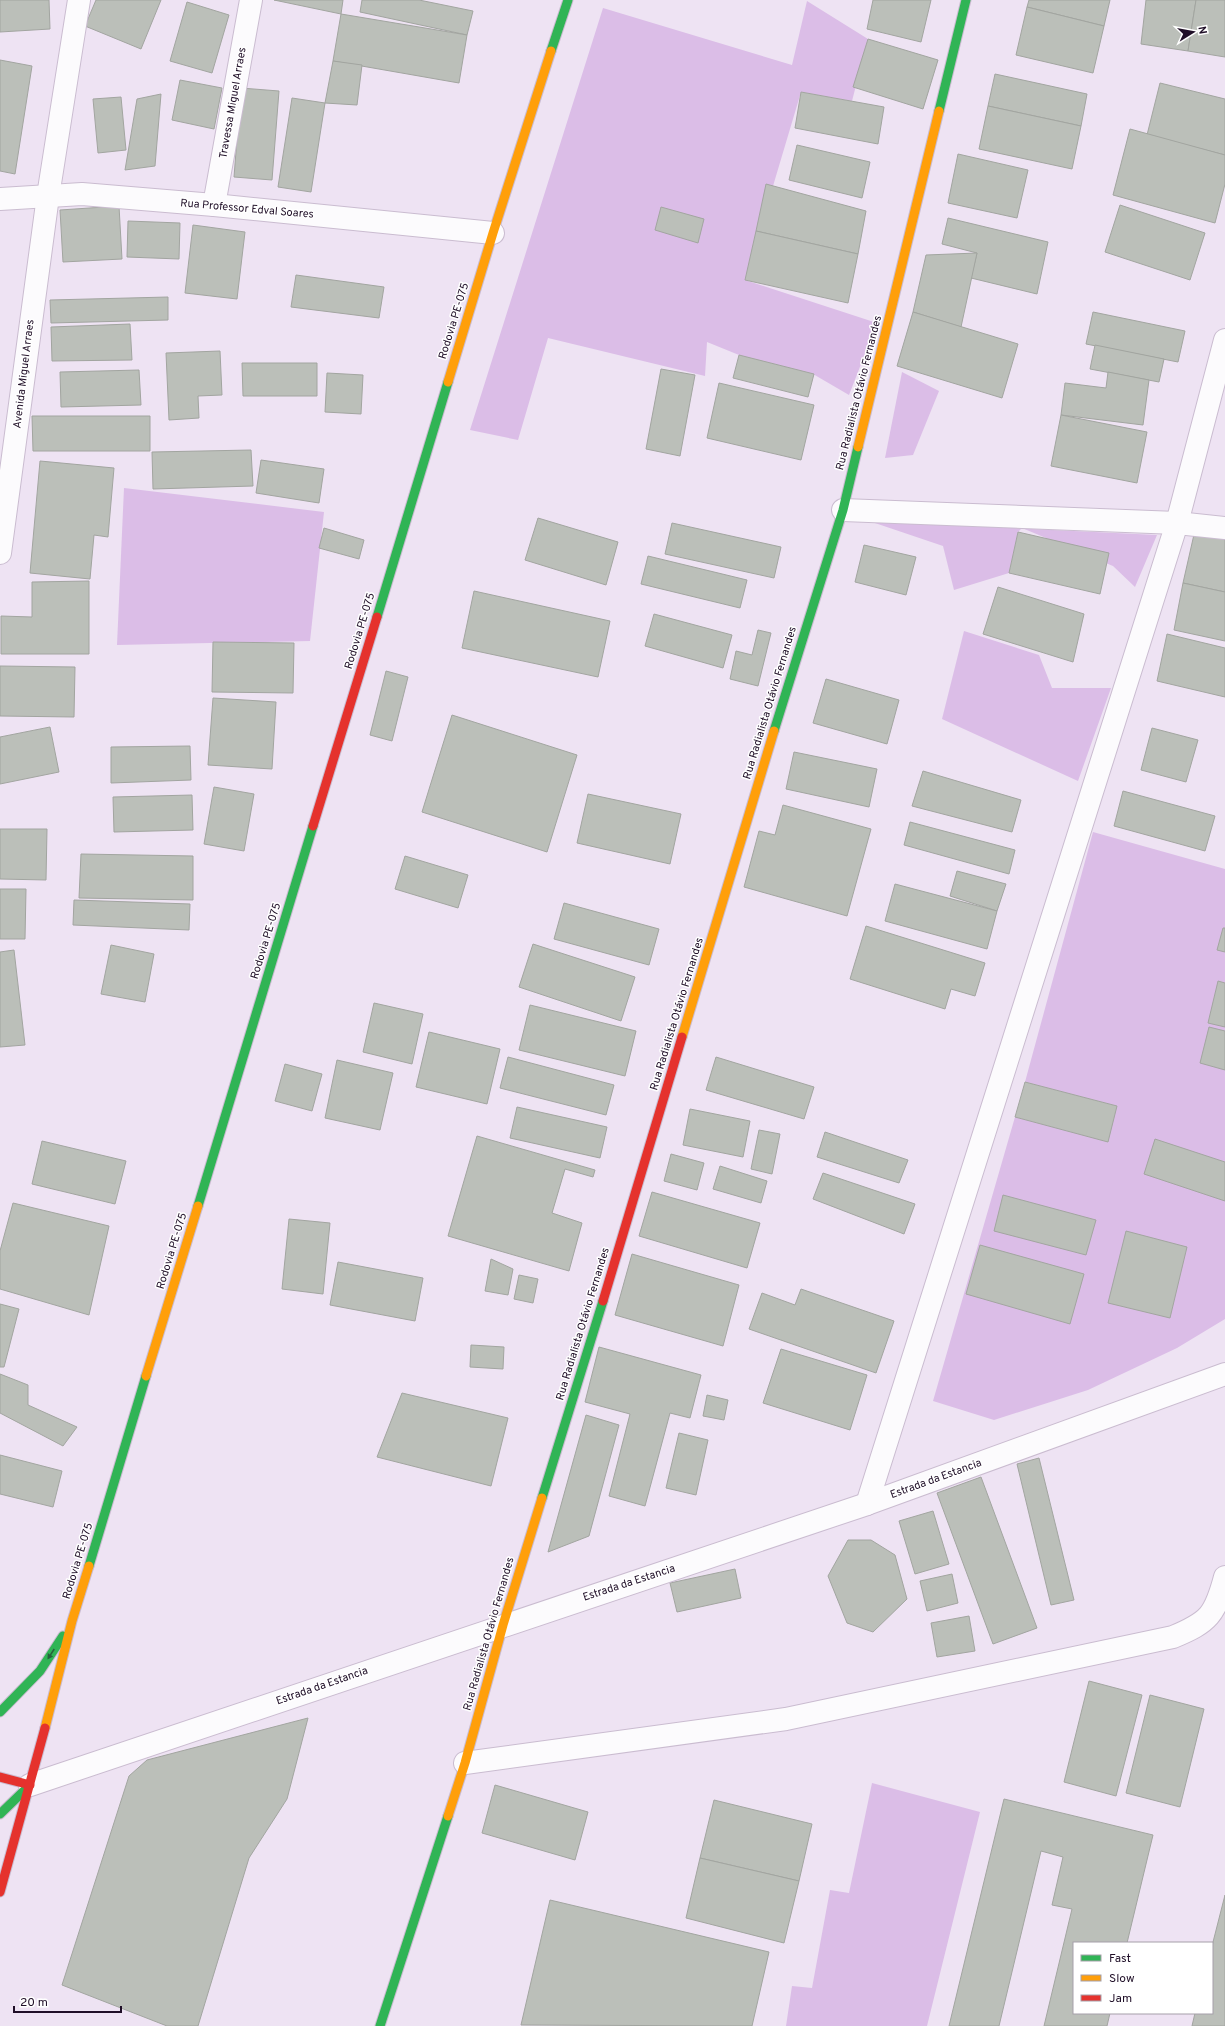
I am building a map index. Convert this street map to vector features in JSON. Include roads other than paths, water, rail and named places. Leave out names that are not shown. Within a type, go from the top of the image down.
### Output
[{"type":"main road","name":"Rodovia PE-075","points":[[0,1892],[30,1785],[72,1621],[493,233],[568,0]]},
{"type":"main road","name":"Rua Radialista Otávio Fernandes","points":[[380,2026],[464,1763],[504,1625],[627,1224],[736,857],[843,510],[966,0]]},
{"type":"main road","points":[[0,1712],[40,1671],[72,1621]]},
{"type":"main road","points":[[0,1777],[30,1785]]},
{"type":"main road","points":[[0,1814],[30,1785]]},
{"type":"street","name":"Avenida Miguel Arraes","points":[[0,553],[48,196],[79,0]]},
{"type":"street","name":"Travessa Miguel Arraes","points":[[214,205],[251,0]]},
{"type":"street","name":"Rua Professor Edval Soares","points":[[0,199],[82,194],[214,205],[493,233]]},
{"type":"street","points":[[867,1504],[1177,523],[1225,340]]},
{"type":"street","points":[[843,510],[1177,523],[1225,528]]},
{"type":"street","name":"Estrada da Estancia","points":[[30,1785],[867,1504],[1225,1374]]},
{"type":"street","points":[[464,1763],[786,1719],[1173,1637],[1198,1626],[1211,1615],[1225,1577]]}]
